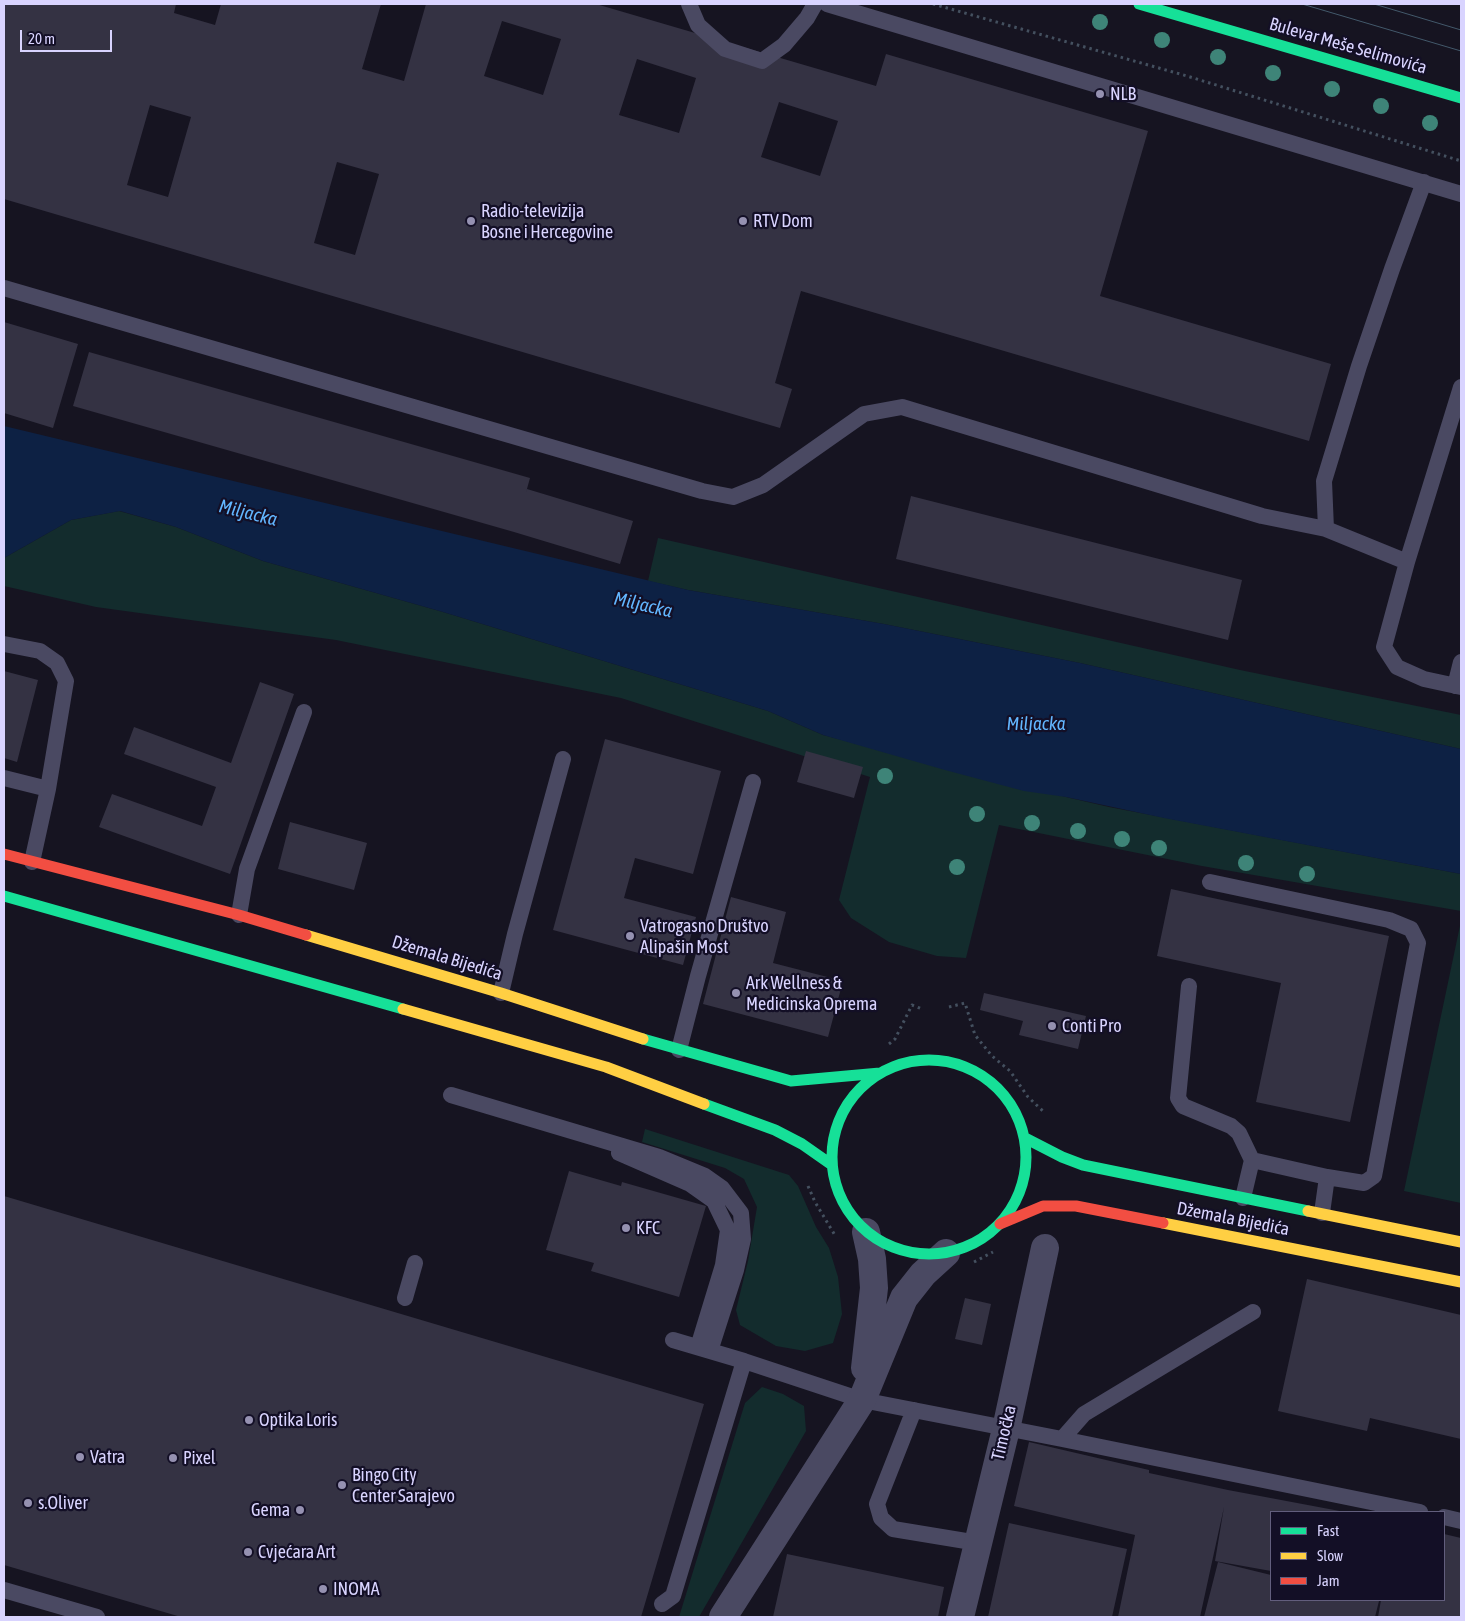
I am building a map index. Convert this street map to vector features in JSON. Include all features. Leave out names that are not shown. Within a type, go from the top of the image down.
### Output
[{"type":"street","name":"Bulevar Meše Selimovića","points":[[1139,4],[1461,98]]},
{"type":"street","name":"Džemala Bijedića","points":[[4,854],[239,915],[501,993],[679,1050],[791,1081],[880,1073]]},
{"type":"street","points":[[4,896],[606,1068],[775,1130],[802,1144],[832,1165]]},
{"type":"street","name":"Džemala Bijedića","points":[[1000,1224],[1018,1198],[1026,1169],[1025,1138],[1014,1109],[995,1085],[968,1068],[939,1060],[917,1061],[894,1067],[880,1073],[865,1083],[842,1112],[832,1147],[832,1165],[837,1190],[849,1213],[866,1232],[891,1247],[918,1254],[946,1253],[976,1243],[1000,1224],[1043,1206],[1076,1206],[1461,1282]]},
{"type":"street","name":"Džemala Bijedića","points":[[1025,1138],[1062,1157],[1083,1165],[1461,1242]]},
{"type":"street","points":[[862,1400],[874,1288],[872,1260],[866,1232]]},
{"type":"street","name":"Timočka","points":[[960,1617],[1006,1429],[1045,1248]]},
{"type":"street","points":[[723,1617],[862,1400],[904,1298],[922,1274],[946,1253]]},
{"type":"lane","points":[[689,4],[698,25],[725,50],[762,61],[784,45],[807,18],[815,4]]},
{"type":"lane","points":[[827,4],[1461,194]]},
{"type":"lane","points":[[1326,529],[1324,482],[1359,366],[1424,182]]},
{"type":"lane","points":[[4,288],[693,489],[733,497],[763,485],[864,414],[902,407],[1262,516],[1326,529],[1406,562]]},
{"type":"lane","points":[[1461,387],[1406,562],[1384,646],[1397,667],[1424,679],[1458,686],[1461,662]]},
{"type":"lane","points":[[4,644],[40,651],[57,663],[66,681],[48,789],[32,862]]},
{"type":"lane","points":[[239,915],[247,869],[304,712]]},
{"type":"lane","points":[[501,993],[515,934],[563,759]]},
{"type":"lane","points":[[4,778],[48,789]]},
{"type":"lane","points":[[679,1050],[753,782]]},
{"type":"lane","points":[[1210,882],[1389,920],[1411,929],[1418,943],[1374,1176],[1364,1183],[1327,1178],[1252,1160]]},
{"type":"lane","points":[[1189,986],[1178,1098],[1183,1106],[1231,1126],[1239,1133],[1252,1160],[1243,1198]]},
{"type":"lane","points":[[452,1095],[659,1157],[705,1176],[722,1188],[741,1213],[743,1239],[736,1270],[704,1349]]},
{"type":"lane","points":[[1322,1213],[1327,1178]]},
{"type":"lane","points":[[405,1298],[416,1263]]},
{"type":"lane","points":[[1062,1439],[1084,1414],[1253,1312]]},
{"type":"lane","points":[[673,1340],[862,1400],[1415,1511]]},
{"type":"lane","points":[[662,1604],[673,1596],[744,1361]]},
{"type":"lane","points":[[914,1410],[877,1504],[882,1518],[893,1529],[978,1543]]},
{"type":"lane","points":[[1445,1517],[1461,1521]]},
{"type":"lane","points":[[4,1590],[97,1617]]},
{"type":"path","points":[[933,4],[1187,76],[1461,160]]},
{"type":"path","points":[[949,1007],[965,1002],[975,1035],[992,1056],[1010,1071],[1028,1097],[1048,1116]]},
{"type":"path","points":[[805,1180],[815,1202],[840,1243]]},
{"type":"green space","points":[[119,511],[176,527],[263,561],[443,612],[768,711],[823,735],[1109,807],[1461,874],[1461,911],[1202,866],[999,825],[966,958],[937,956],[889,942],[851,918],[839,900],[870,777],[621,698],[336,640],[96,607],[4,586],[4,558],[71,520]]},
{"type":"green space","points":[[658,538],[1240,670],[1461,715],[1461,749],[1080,663],[884,624],[688,590],[648,581]]},
{"type":"green space","points":[[1461,921],[1461,1203],[1404,1191]]},
{"type":"green space","points":[[645,1129],[789,1175],[798,1186],[816,1227],[829,1248],[838,1277],[842,1314],[833,1343],[805,1351],[776,1346],[740,1325],[736,1310],[748,1261],[757,1207],[744,1179],[725,1168],[642,1142]]},
{"type":"green space","points":[[762,1387],[783,1394],[804,1406],[806,1431],[699,1617],[679,1617],[745,1403]]},
{"type":"water","name":"Miljacka","points":[[4,426],[688,590],[884,624],[1080,663],[1461,749],[1461,874],[1164,818],[1066,797],[1024,791],[945,770],[823,735],[768,711],[443,612],[263,561],[176,527],[120,511],[71,520],[4,558]]},
{"type":"building","name":"RTV Dom","points":[[4,4],[176,4],[174,13],[215,25],[221,4],[381,4],[362,69],[404,81],[426,4],[596,4],[876,86],[886,54],[1148,131],[1100,296],[1331,364],[1309,441],[801,291],[775,383],[792,389],[780,428],[4,199]],"holes":[[[502,21],[561,39],[543,95],[484,76]],[[637,59],[696,78],[679,133],[619,115]],[[779,102],[838,121],[820,176],[761,157]],[[150,105],[191,117],[168,197],[127,185]],[[337,162],[379,174],[355,255],[314,243]]]},
{"type":"building","points":[[4,322],[78,344],[53,428],[4,413]]},
{"type":"building","points":[[89,352],[530,478],[525,496],[527,489],[633,521],[620,564],[73,406]]},
{"type":"building","points":[[911,496],[1242,580],[1228,640],[896,559]]},
{"type":"building","points":[[4,671],[38,680],[17,762],[4,758]]},
{"type":"building","points":[[260,682],[294,694],[230,874],[99,827],[112,794],[202,826],[216,787],[124,754],[134,727],[231,763]]},
{"type":"building","points":[[605,739],[721,771],[693,874],[635,858],[624,898],[696,917],[683,965],[553,930]]},
{"type":"building","points":[[806,751],[863,767],[854,798],[797,782]]},
{"type":"building","points":[[290,822],[367,843],[354,890],[278,869]]},
{"type":"building","points":[[1171,889],[1389,936],[1350,1122],[1256,1102],[1281,983],[1157,956]]},
{"type":"building","points":[[731,897],[786,912],[773,963],[843,981],[828,1037],[703,1004]]},
{"type":"building","points":[[984,993],[1086,1016],[1078,1049],[1019,1035],[1023,1021],[980,1010]]},
{"type":"building","name":"KFC","points":[[569,1171],[621,1186],[622,1182],[706,1206],[679,1297],[591,1271],[594,1263],[546,1250]]},
{"type":"building","name":"Bingo City Center Sarajevo","points":[[4,1196],[704,1404],[641,1617],[181,1617],[4,1565]]},
{"type":"building","points":[[1307,1279],[1461,1315],[1461,1439],[1370,1418],[1367,1431],[1278,1411]]},
{"type":"building","points":[[965,1298],[991,1304],[982,1345],[955,1339]]},
{"type":"building","points":[[1029,1442],[1149,1470],[1149,1473],[1340,1511],[1270,1511],[1270,1571],[1215,1561],[1224,1507],[1200,1617],[1118,1617],[1135,1535],[1014,1506]]},
{"type":"building","points":[[1009,1523],[1127,1549],[1112,1617],[988,1617]]},
{"type":"building","points":[[1445,1534],[1461,1538],[1461,1617],[1378,1617],[1381,1601],[1445,1601]]},
{"type":"building","points":[[787,1554],[944,1587],[938,1617],[773,1617]]},
{"type":"building","points":[[1218,1562],[1270,1575],[1270,1601],[1379,1601],[1375,1617],[1204,1617]]},
{"type":"tram line","points":[[1302,4],[1461,51]]},
{"type":"tram line","points":[[1374,4],[1461,30]]},
{"type":"traffic: fast","points":[[1139,4],[1461,98]]},
{"type":"traffic: fast","points":[[4,896],[403,1009]]},
{"type":"traffic: fast","points":[[643,1039],[791,1081],[880,1073]]},
{"type":"traffic: fast","points":[[929,1060],[957,1064],[975,1072],[983,1076],[1004,1096],[1010,1103],[1022,1129],[1026,1157],[1022,1185],[1014,1203],[1010,1211],[990,1232],[983,1238],[957,1250],[929,1254],[901,1250],[883,1242],[875,1238],[854,1218],[848,1211],[836,1185],[832,1157],[836,1129],[844,1111],[848,1103],[868,1082],[875,1076],[901,1064],[929,1060]]},
{"type":"traffic: fast","points":[[704,1104],[775,1130],[802,1144],[832,1165]]},
{"type":"traffic: fast","points":[[1025,1138],[1062,1157],[1083,1165],[1308,1211]]},
{"type":"traffic: slow","points":[[306,935],[501,993],[643,1039]]},
{"type":"traffic: slow","points":[[403,1009],[606,1067],[704,1104]]},
{"type":"traffic: slow","points":[[1308,1211],[1461,1242]]},
{"type":"traffic: slow","points":[[1163,1223],[1461,1282]]},
{"type":"traffic: jam","points":[[4,854],[239,915],[306,935]]},
{"type":"traffic: jam","points":[[1000,1224],[1043,1206],[1076,1206],[1163,1223]]},
{"type":"place","name":"NLB","points":[[1100,94]]},
{"type":"place","name":"Radio-televizija Bosne i Hercegovine","points":[[471,221]]},
{"type":"place","name":"RTV Dom","points":[[743,221]]},
{"type":"place","name":"Vatrogasno Društvo Alipašin Most","points":[[630,936]]},
{"type":"place","name":"Ark Wellness & Medicinska Oprema","points":[[736,993]]},
{"type":"place","name":"Conti Pro","points":[[1052,1026]]},
{"type":"place","name":"KFC","points":[[626,1228]]},
{"type":"place","name":"Optika Loris","points":[[249,1420]]},
{"type":"place","name":"Vatra","points":[[80,1457]]},
{"type":"place","name":"Pixel","points":[[173,1458]]},
{"type":"place","name":"Bingo City Center Sarajevo","points":[[342,1485]]},
{"type":"place","name":"s.Oliver","points":[[28,1503]]},
{"type":"place","name":"Gema","points":[[300,1510]]},
{"type":"place","name":"Cvjećara Art","points":[[248,1552]]},
{"type":"place","name":"INOMA","points":[[323,1589]]}]
